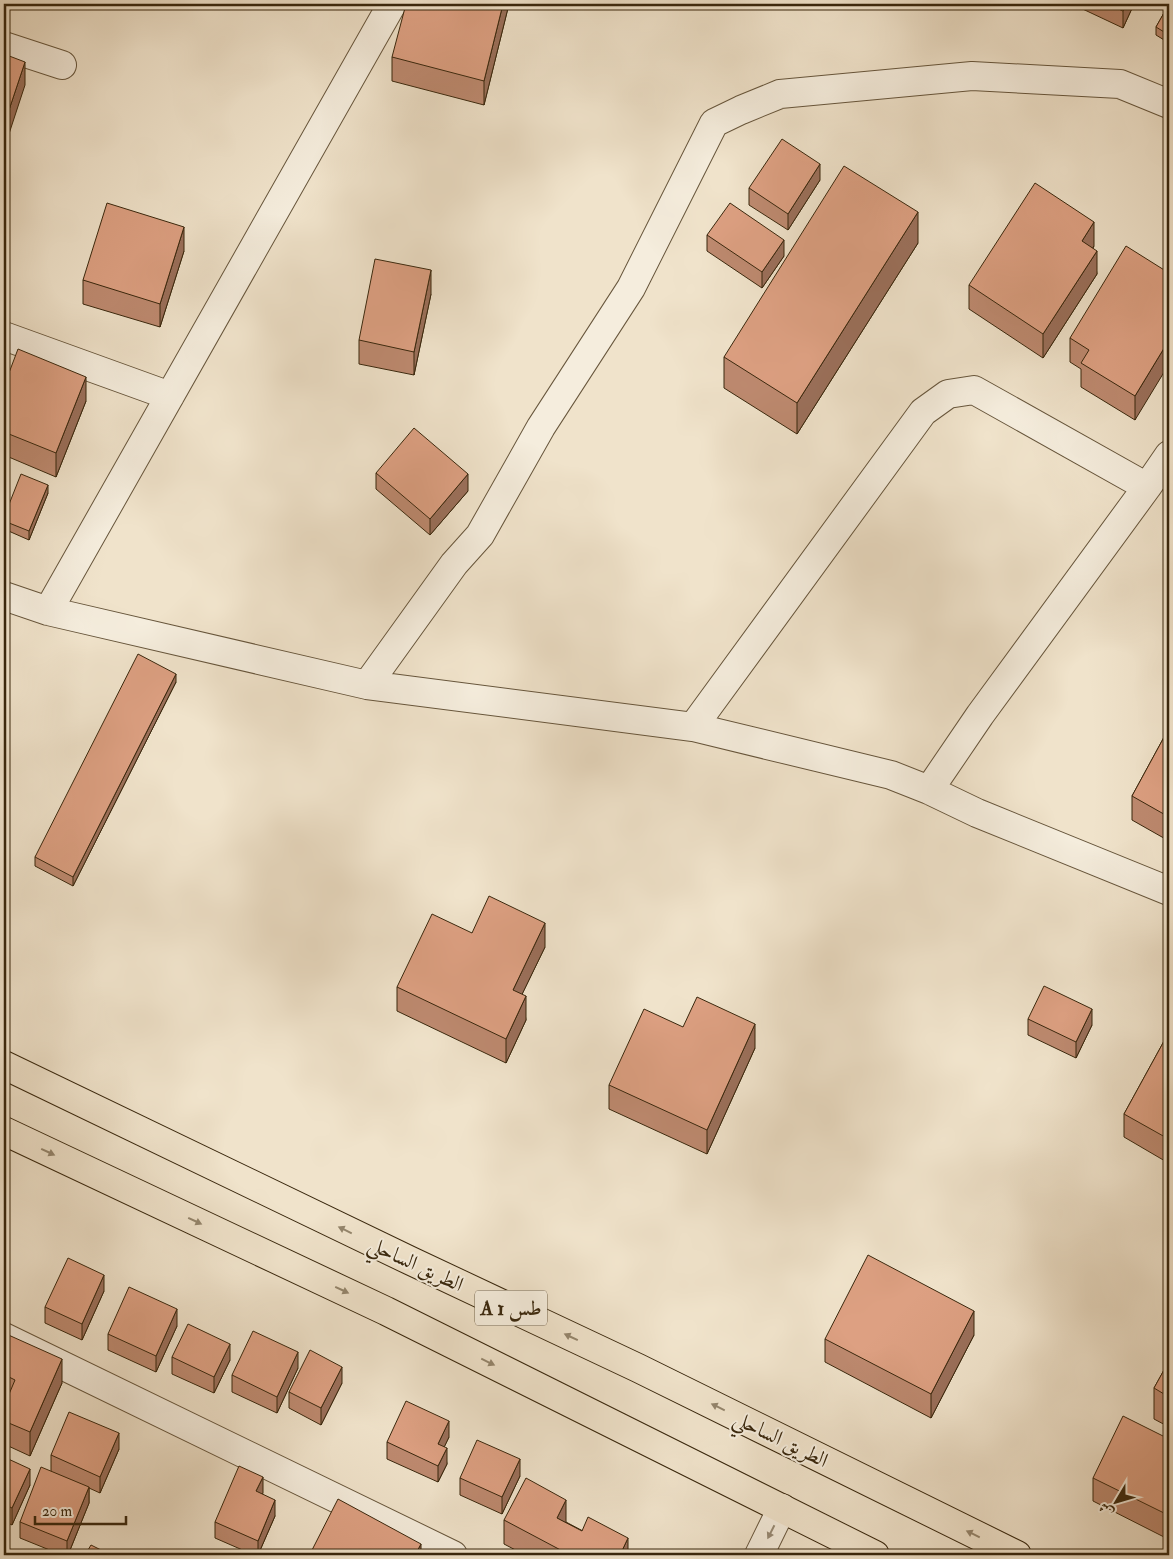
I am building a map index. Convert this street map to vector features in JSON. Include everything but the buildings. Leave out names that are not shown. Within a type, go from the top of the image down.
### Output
[{"type":"highway","name":"الطريق الساحلي","points":[[4,1065],[411,1262],[638,1368],[1017,1555]]},
{"type":"highway","name":"A 1 طس","points":[[4,1131],[386,1311],[782,1508],[862,1552]]},
{"type":"street","points":[[48,611],[392,4]]},
{"type":"street","points":[[4,46],[62,65]]},
{"type":"street","points":[[367,685],[454,564],[480,535],[541,427],[631,288],[714,123],[780,94],[972,76],[1120,84],[1169,104]]},
{"type":"street","points":[[4,336],[170,396]]},
{"type":"street","points":[[693,726],[923,412],[948,394],[974,390],[1147,488]]},
{"type":"street","points":[[930,790],[980,715],[1147,488],[1169,455]]},
{"type":"street","points":[[4,596],[48,611],[367,685],[693,726],[892,775],[930,790],[977,813],[1169,891]]},
{"type":"street","points":[[4,1337],[453,1555]]},
{"type":"street","points":[[759,1555],[782,1508]]}]
